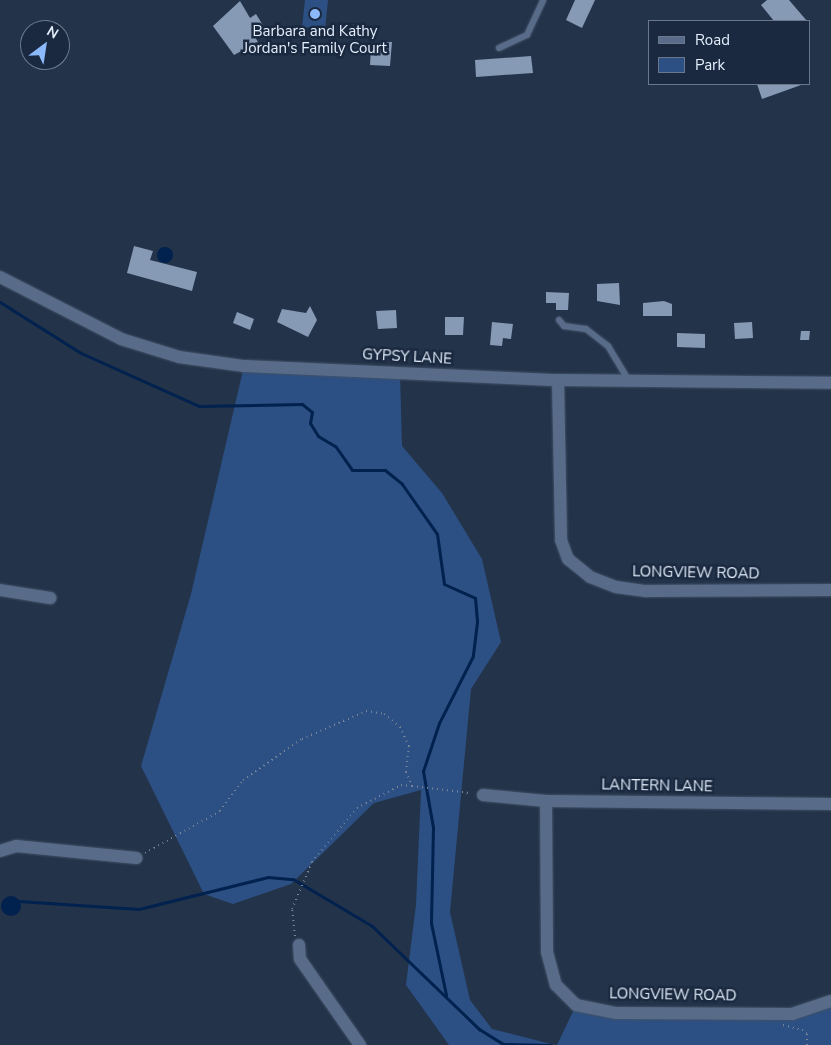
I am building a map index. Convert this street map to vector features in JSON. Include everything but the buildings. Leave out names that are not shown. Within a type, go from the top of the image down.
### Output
[{"type":"street","name":"GYPSY LANE","points":[[0,277],[121,339],[179,357],[244,366],[558,380],[831,383]]},
{"type":"street","name":"LONGVIEW ROAD","points":[[558,380],[561,540],[568,559],[583,571],[616,587],[646,591],[831,590]]},
{"type":"street","points":[[0,590],[50,598]]},
{"type":"street","name":"LANTERN LANE","points":[[483,795],[546,801],[831,804]]},
{"type":"street","name":"LONGVIEW ROAD","points":[[546,801],[547,952],[556,985],[576,1005],[616,1013],[792,1014],[831,1001]]},
{"type":"street","points":[[0,851],[16,846],[136,858]]},
{"type":"street","points":[[299,945],[300,959],[360,1045]]},
{"type":"lane","points":[[499,48],[527,35],[543,0]]},
{"type":"lane","points":[[559,320],[564,326],[586,329],[608,346],[630,381]]},
{"type":"path","points":[[136,858],[220,811],[243,780],[302,739],[366,711],[384,714],[400,727],[409,746],[406,772],[412,786]]},
{"type":"path","points":[[299,945],[291,918],[304,879],[312,862],[358,808],[401,786],[431,786],[483,795]]},
{"type":"path","points":[[767,1013],[789,1029],[802,1030],[807,1034],[807,1045]]},
{"type":"green space","name":"Barbara and Kathy Jordan's Family Court","points":[[305,0],[328,0],[325,30],[302,27]]},
{"type":"green space","points":[[244,366],[400,373],[402,446],[442,493],[482,559],[501,642],[471,689],[450,912],[470,1000],[492,1029],[555,1045],[449,1045],[406,985],[416,905],[421,790],[374,803],[291,884],[233,904],[204,894],[141,766],[191,594]]},
{"type":"green space","points":[[831,1001],[831,1045],[557,1045],[576,1005],[616,1013],[792,1014]]},
{"type":"shaded area","points":[[165,247],[171,249],[173,255],[171,261],[165,263],[159,261],[157,255],[159,249]]},
{"type":"shaded area","points":[[11,896],[18,899],[21,906],[18,913],[11,916],[4,913],[1,906],[4,899]]},
{"type":"waterway","points":[[0,302],[81,353],[199,406],[302,404],[312,412],[310,423],[318,436],[336,447],[352,470],[385,470],[402,484],[437,534],[444,584],[475,598],[477,622],[473,656],[439,723],[423,771],[433,827],[431,923],[446,995]]},
{"type":"waterway","points":[[18,901],[139,909],[268,877],[293,879],[372,926],[479,1029],[503,1044],[551,1045]]},
{"type":"place","name":"Barbara and Kathy Jordan's Family Court","points":[[315,14]]}]
